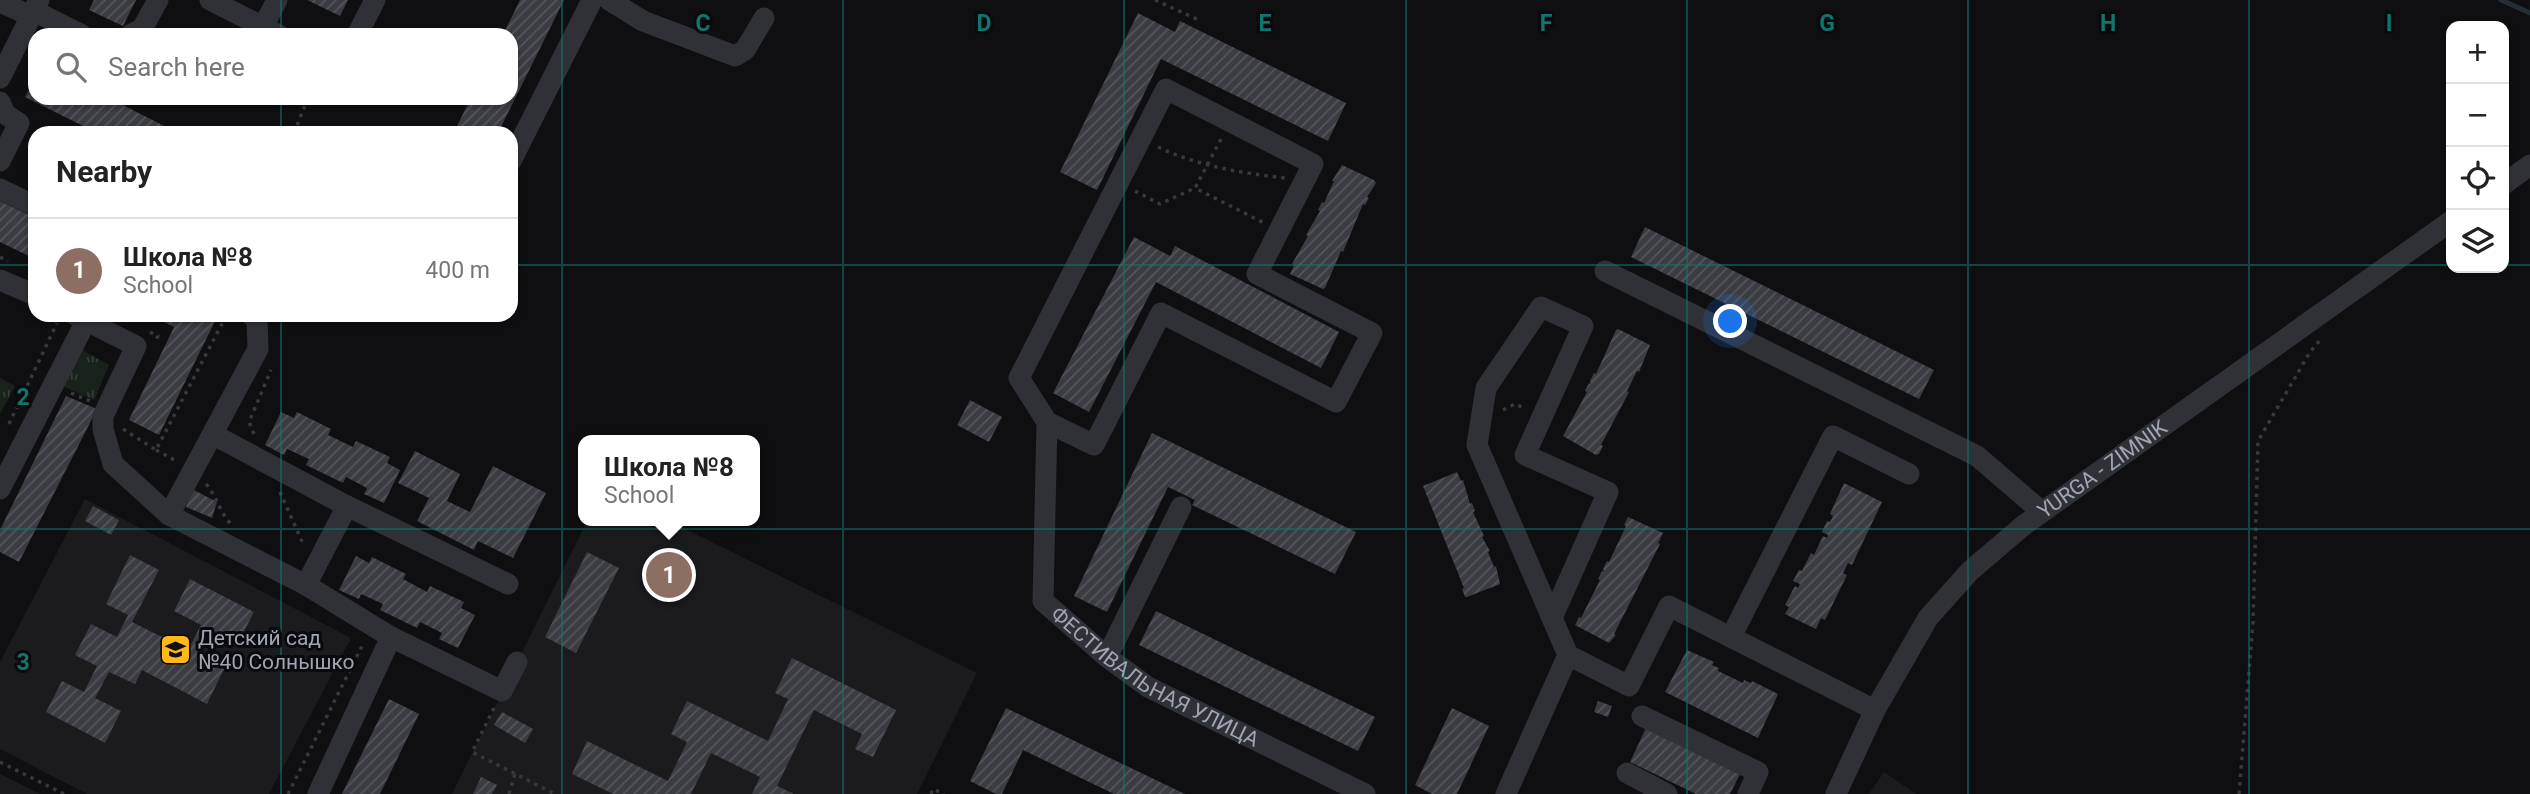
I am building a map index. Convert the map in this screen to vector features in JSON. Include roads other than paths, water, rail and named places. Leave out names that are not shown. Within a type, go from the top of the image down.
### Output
[{"type":"street","points":[[143,28],[158,0]]},
{"type":"street","points":[[210,0],[265,28]]},
{"type":"street","points":[[272,28],[277,0]]},
{"type":"street","points":[[361,28],[375,0]]},
{"type":"street","points":[[518,147],[592,0]]},
{"type":"street","points":[[609,0],[643,21],[735,56],[745,50],[764,18]]},
{"type":"street","points":[[0,2],[35,9],[69,28]]},
{"type":"street","points":[[0,78],[35,9]]},
{"type":"street","points":[[1166,89],[1313,164],[1257,274],[1372,333],[1336,402],[1161,313],[1094,445],[1047,422],[1018,378],[1166,89]]},
{"type":"street","points":[[0,102],[5,114],[28,128]]},
{"type":"street","points":[[0,161],[19,123]]},
{"type":"street","points":[[2509,180],[2530,165]]},
{"type":"street","points":[[0,189],[28,203]]},
{"type":"street","name":"YURGA - ZIMNIK","points":[[1836,794],[1875,710],[1928,618],[1970,571],[2042,512],[2446,225]]},
{"type":"street","points":[[1605,271],[1977,456],[2042,512]]},
{"type":"street","points":[[0,280],[28,292]]},
{"type":"street","points":[[1552,618],[1608,492],[1525,455],[1583,326],[1541,307],[1486,388],[1477,445],[1568,655],[1629,686],[1669,606],[1875,710]]},
{"type":"street","points":[[0,489],[79,322]]},
{"type":"street","points":[[89,322],[136,346],[103,416],[103,429],[113,464],[169,514],[306,585],[371,627],[502,691],[517,662]]},
{"type":"street","points":[[169,514],[195,471],[258,349],[255,322]]},
{"type":"street","name":"ФЕСТИВАЛЬНАЯ УЛИЦА","points":[[1047,422],[1043,601],[1107,657],[1148,687],[1366,794]]},
{"type":"street","points":[[214,435],[347,506],[508,584]]},
{"type":"street","points":[[1731,637],[1833,436],[1909,474]]},
{"type":"street","points":[[306,585],[347,506]]},
{"type":"street","points":[[1107,657],[1181,507]]},
{"type":"street","points":[[318,794],[391,637]]},
{"type":"street","points":[[1506,794],[1568,655]]},
{"type":"street","points":[[1642,716],[1758,772],[1748,794]]},
{"type":"street","points":[[1627,774],[1667,794]]},
{"type":"waterway","points":[[2501,0],[2530,13]]},
{"type":"place","name":"Школа №8","points":[[669,575]]},
{"type":"place","name":"Детский сад №40 Солнышко","points":[[175,650]]}]
